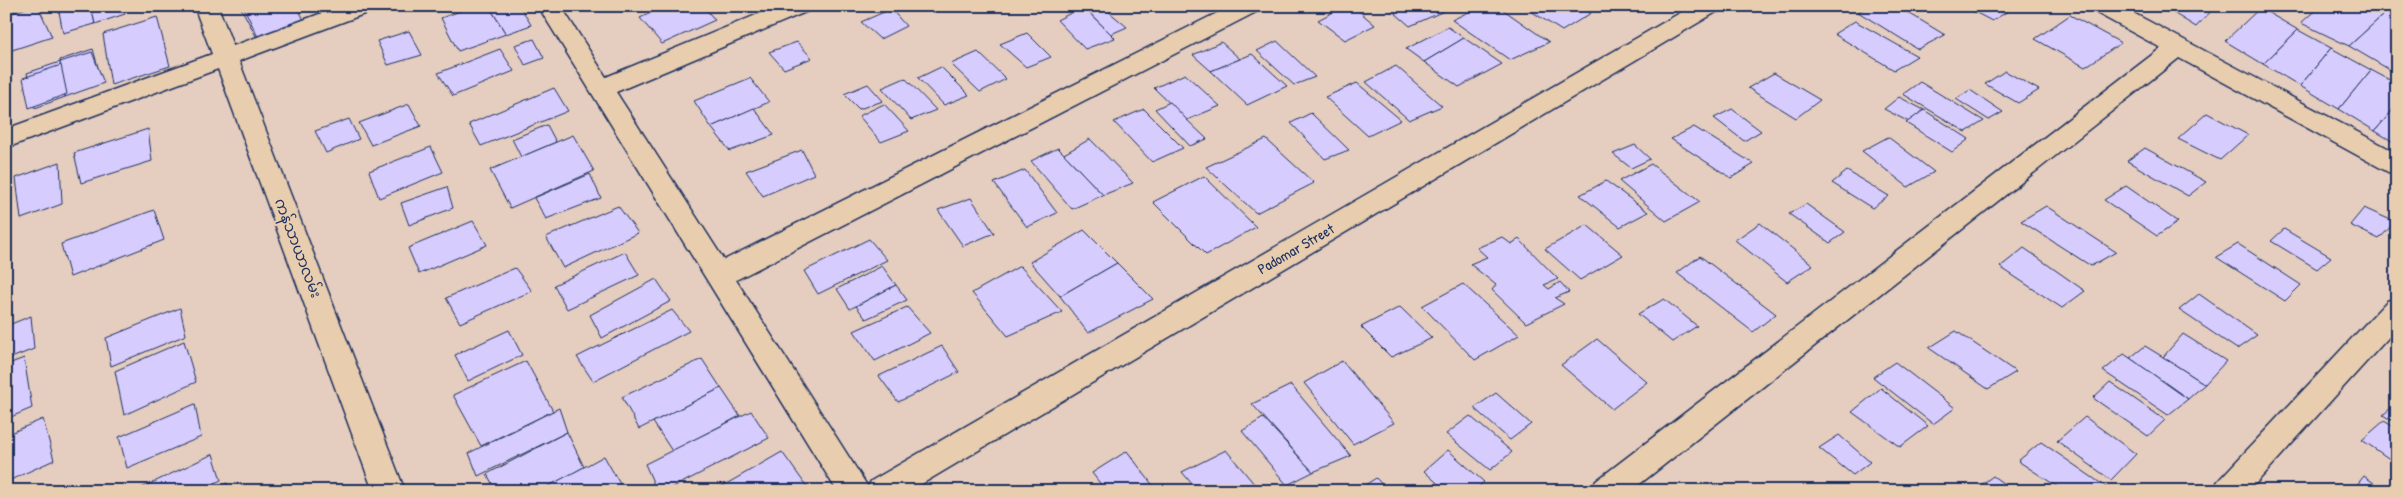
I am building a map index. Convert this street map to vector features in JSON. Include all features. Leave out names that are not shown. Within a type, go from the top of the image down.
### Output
[{"type":"street","name":"ကန်သာယာလမ်း","points":[[206,6],[389,491]]},
{"type":"street","points":[[6,139],[364,6]]},
{"type":"street","points":[[549,6],[854,491]]},
{"type":"street","points":[[601,89],[800,6]]},
{"type":"street","points":[[718,276],[1250,6]]},
{"type":"street","name":"Padomar Street","points":[[882,491],[1710,6]]},
{"type":"street","points":[[2101,6],[2397,165]]},
{"type":"street","points":[[1607,491],[2178,47]]},
{"type":"street","points":[[2228,491],[2397,309]]},
{"type":"building","points":[[26,6],[39,6],[44,34],[6,46],[6,13]]},
{"type":"building","points":[[32,6],[38,6],[52,37],[6,52],[6,15]]},
{"type":"building","points":[[58,6],[91,6],[95,24],[63,33]]},
{"type":"building","points":[[91,6],[124,6],[125,14],[95,24]]},
{"type":"building","points":[[240,6],[294,6],[302,21],[257,38]]},
{"type":"building","points":[[243,6],[297,6],[304,20],[258,37]]},
{"type":"building","points":[[474,6],[489,6],[506,34],[458,51],[441,18]]},
{"type":"building","points":[[489,6],[520,6],[531,25],[506,34]]},
{"type":"building","points":[[666,6],[703,6],[715,20],[662,44],[640,18]]},
{"type":"building","points":[[1102,6],[1127,27],[1111,34],[1083,7]]},
{"type":"building","points":[[1345,6],[1353,6],[1375,25],[1345,40],[1318,20]]},
{"type":"building","points":[[1387,6],[1438,6],[1444,11],[1410,26]]},
{"type":"building","points":[[1481,6],[1498,6],[1549,42],[1510,60],[1452,20]]},
{"type":"building","points":[[1523,6],[1580,6],[1591,13],[1562,31]]},
{"type":"building","points":[[1868,6],[1897,6],[1945,35],[1918,49],[1858,12]]},
{"type":"building","points":[[1970,6],[2016,6],[1992,21],[1967,8]]},
{"type":"building","points":[[2162,6],[2216,6],[2196,27]]},
{"type":"building","points":[[2320,6],[2393,6],[2349,46],[2301,23]]},
{"type":"building","points":[[2393,6],[2397,6],[2397,74],[2349,46]]},
{"type":"building","points":[[1083,7],[1115,38],[1085,49],[1057,20]]},
{"type":"building","points":[[2260,8],[2298,30],[2263,64],[2225,41]]},
{"type":"building","points":[[891,9],[906,26],[880,39],[861,22]]},
{"type":"building","points":[[2070,15],[2121,43],[2085,67],[2035,39]]},
{"type":"building","points":[[157,17],[170,66],[111,85],[103,34]]},
{"type":"building","points":[[1855,21],[1917,56],[1894,70],[1834,34]]},
{"type":"building","points":[[1448,27],[1464,38],[1424,62],[1406,49]]},
{"type":"building","points":[[2298,30],[2331,48],[2300,86],[2263,64]]},
{"type":"building","points":[[409,31],[422,55],[388,65],[377,41]]},
{"type":"building","points":[[1027,33],[1051,57],[1026,67],[1000,44]]},
{"type":"building","points":[[1464,38],[1502,64],[1459,87],[1424,62]]},
{"type":"building","points":[[534,39],[544,58],[525,65],[515,45]]},
{"type":"building","points":[[1277,41],[1315,77],[1294,85],[1257,51]]},
{"type":"building","points":[[797,42],[812,58],[784,69],[769,52]]},
{"type":"building","points":[[1221,42],[1240,59],[1211,71],[1193,55]]},
{"type":"building","points":[[2331,48],[2371,70],[2339,109],[2300,86]]},
{"type":"building","points":[[93,49],[102,82],[67,94],[60,60]]},
{"type":"building","points":[[500,49],[514,71],[453,96],[438,73]]},
{"type":"building","points":[[92,52],[104,83],[65,97],[60,62]]},
{"type":"building","points":[[978,52],[1006,79],[980,92],[951,64]]},
{"type":"building","points":[[1252,54],[1287,86],[1247,105],[1211,71]]},
{"type":"building","points":[[60,62],[65,97],[35,108],[27,73]]},
{"type":"building","points":[[61,65],[67,94],[29,108],[23,78]]},
{"type":"building","points":[[1396,66],[1442,106],[1409,120],[1366,82]]},
{"type":"building","points":[[941,67],[969,95],[944,105],[918,78]]},
{"type":"building","points":[[2371,70],[2397,84],[2397,105],[2375,131],[2339,109]]},
{"type":"building","points":[[2005,71],[2039,90],[2018,103],[1985,84]]},
{"type":"building","points":[[1774,73],[1820,100],[1796,118],[1748,88]]},
{"type":"building","points":[[1185,74],[1220,106],[1187,120],[1154,88]]},
{"type":"building","points":[[750,78],[769,102],[711,127],[694,101]]},
{"type":"building","points":[[905,78],[936,110],[911,120],[882,88]]},
{"type":"building","points":[[1920,82],[1984,121],[1966,132],[1903,94]]},
{"type":"building","points":[[1357,83],[1401,120],[1368,136],[1325,97]]},
{"type":"building","points":[[868,84],[883,101],[859,109],[844,94]]},
{"type":"building","points":[[554,88],[568,111],[481,146],[469,124]]},
{"type":"building","points":[[1970,90],[2003,112],[1989,120],[1956,99]]},
{"type":"building","points":[[1899,97],[1924,110],[1909,122],[1884,109]]},
{"type":"building","points":[[1170,102],[1207,139],[1190,146],[1155,109]]},
{"type":"building","points":[[409,104],[421,126],[371,145],[359,123]]},
{"type":"building","points":[[884,104],[909,131],[881,142],[859,116]]},
{"type":"building","points":[[2397,105],[2397,144],[2375,131]]},
{"type":"building","points":[[754,108],[774,135],[730,151],[711,127]]},
{"type":"building","points":[[1144,109],[1183,148],[1152,162],[1114,122]]},
{"type":"building","points":[[1732,109],[1761,131],[1744,141],[1714,118]]},
{"type":"building","points":[[1924,110],[1969,139],[1952,152],[1906,123]]},
{"type":"building","points":[[1311,113],[1349,150],[1325,159],[1291,123]]},
{"type":"building","points":[[2207,113],[2248,135],[2220,160],[2178,139]]},
{"type":"building","points":[[349,119],[359,139],[326,153],[315,131]]},
{"type":"building","points":[[547,125],[556,142],[521,157],[512,139]]},
{"type":"building","points":[[1694,127],[1754,164],[1731,178],[1671,139]]},
{"type":"building","points":[[148,129],[152,161],[81,183],[74,153]]},
{"type":"building","points":[[573,135],[594,171],[510,208],[490,170]]},
{"type":"building","points":[[1888,137],[1934,172],[1908,187],[1862,151]]},
{"type":"building","points":[[1090,139],[1133,183],[1103,195],[1064,154]]},
{"type":"building","points":[[1266,139],[1314,183],[1256,213],[1206,167]]},
{"type":"building","points":[[1635,145],[1650,159],[1631,168],[1613,154]]},
{"type":"building","points":[[431,147],[443,172],[379,198],[369,171]]},
{"type":"building","points":[[1058,148],[1103,195],[1072,209],[1031,161]]},
{"type":"building","points":[[2145,148],[2206,182],[2188,196],[2127,161]]},
{"type":"building","points":[[802,150],[814,174],[763,196],[746,171]]},
{"type":"building","points":[[60,162],[62,204],[21,219],[16,178]]},
{"type":"building","points":[[1651,164],[1700,202],[1666,221],[1619,181]]},
{"type":"building","points":[[1025,170],[1057,213],[1027,227],[994,183]]},
{"type":"building","points":[[1847,171],[1889,196],[1872,208],[1832,183]]},
{"type":"building","points":[[590,174],[601,198],[546,219],[534,198]]},
{"type":"building","points":[[1204,176],[1256,227],[1206,255],[1153,202]]},
{"type":"building","points":[[1606,181],[1648,212],[1620,227],[1580,195]]},
{"type":"building","points":[[2126,186],[2178,222],[2157,236],[2104,200]]},
{"type":"building","points":[[447,187],[453,208],[409,225],[401,203]]},
{"type":"building","points":[[971,198],[994,233],[963,246],[938,210]]},
{"type":"building","points":[[1806,204],[1845,232],[1830,243],[1789,214]]},
{"type":"building","points":[[618,206],[638,233],[563,268],[546,237]]},
{"type":"building","points":[[2046,206],[2116,252],[2091,266],[2021,221]]},
{"type":"building","points":[[2364,208],[2395,222],[2379,239],[2350,225]]},
{"type":"building","points":[[154,210],[164,240],[70,277],[61,244]]},
{"type":"building","points":[[473,221],[487,245],[419,274],[408,248]]},
{"type":"building","points":[[1760,223],[1813,265],[1787,282],[1735,240]]},
{"type":"building","points":[[1587,225],[1623,255],[1580,280],[1545,249]]},
{"type":"building","points":[[2284,229],[2331,257],[2317,269],[2271,241]]},
{"type":"building","points":[[1084,230],[1117,263],[1060,296],[1030,262]]},
{"type":"building","points":[[1502,237],[1511,244],[1519,239],[1558,279],[1544,285],[1549,289],[1560,282],[1569,292],[1555,298],[1564,304],[1526,323],[1492,290],[1496,285],[1470,264],[1487,257],[1477,248]]},
{"type":"building","points":[[869,239],[887,260],[818,294],[804,271]]},
{"type":"building","points":[[2238,244],[2301,285],[2285,301],[2216,257]]},
{"type":"building","points":[[2024,248],[2085,291],[2062,308],[2000,267]]},
{"type":"building","points":[[625,252],[639,275],[567,309],[554,285]]},
{"type":"building","points":[[1700,256],[1776,314],[1753,332],[1677,273]]},
{"type":"building","points":[[1117,263],[1153,299],[1088,333],[1060,296]]},
{"type":"building","points":[[882,266],[896,285],[850,309],[837,289]]},
{"type":"building","points":[[1020,266],[1062,312],[1008,336],[972,293]]},
{"type":"building","points":[[515,268],[532,291],[460,323],[446,298]]},
{"type":"building","points":[[656,279],[671,301],[602,338],[590,315]]},
{"type":"building","points":[[1463,284],[1519,335],[1475,360],[1422,306]]},
{"type":"building","points":[[896,285],[907,300],[866,319],[856,306]]},
{"type":"building","points":[[2199,294],[2257,335],[2237,349],[2179,310]]},
{"type":"building","points":[[1664,299],[1697,326],[1672,342],[1638,314]]},
{"type":"building","points":[[907,307],[930,333],[875,361],[854,331]]},
{"type":"building","points":[[1400,307],[1432,338],[1391,357],[1361,327]]},
{"type":"building","points":[[180,308],[186,335],[111,366],[106,338]]},
{"type":"building","points":[[672,310],[689,331],[593,381],[577,357]]},
{"type":"building","points":[[31,316],[34,349],[6,360],[6,326]]},
{"type":"building","points":[[509,330],[522,355],[468,381],[455,355]]},
{"type":"building","points":[[1956,331],[2016,372],[1988,389],[1929,348]]},
{"type":"building","points":[[2183,334],[2226,361],[2205,384],[2163,357]]},
{"type":"building","points":[[1597,339],[1647,382],[1612,409],[1561,365]]},
{"type":"building","points":[[184,341],[196,382],[124,415],[115,371]]},
{"type":"building","points":[[942,346],[959,372],[898,402],[879,376]]},
{"type":"building","points":[[2145,346],[2205,384],[2188,399],[2130,358]]},
{"type":"building","points":[[2124,354],[2188,399],[2168,415],[2103,371]]},
{"type":"building","points":[[24,358],[32,408],[6,419],[6,365]]},
{"type":"building","points":[[702,359],[721,388],[639,429],[622,397]]},
{"type":"building","points":[[526,361],[553,411],[481,446],[453,395]]},
{"type":"building","points":[[1342,361],[1394,423],[1353,444],[1304,383]]},
{"type":"building","points":[[1895,362],[1955,408],[1933,424],[1873,377]]},
{"type":"building","points":[[2110,382],[2165,420],[2148,436],[2093,398]]},
{"type":"building","points":[[1291,385],[1351,456],[1313,472],[1252,404]]},
{"type":"building","points":[[721,388],[740,416],[672,451],[653,422]]},
{"type":"building","points":[[1881,388],[1928,426],[1900,447],[1852,412]]},
{"type":"building","points":[[1496,393],[1531,424],[1510,440],[1474,408]]},
{"type":"building","points":[[195,404],[201,437],[127,468],[119,437]]},
{"type":"building","points":[[2392,407],[2397,410],[2397,424],[2383,415]]},
{"type":"building","points":[[559,408],[567,432],[478,476],[469,453]]},
{"type":"building","points":[[751,411],[769,438],[666,491],[657,491],[645,464]]},
{"type":"building","points":[[1470,416],[1512,452],[1490,470],[1446,434]]},
{"type":"building","points":[[2085,417],[2136,454],[2111,480],[2057,441]]},
{"type":"building","points":[[1263,418],[1313,472],[1287,485],[1242,431]]},
{"type":"building","points":[[43,419],[54,460],[6,482],[6,435]]},
{"type":"building","points":[[2384,421],[2397,429],[2397,464],[2362,440]]},
{"type":"building","points":[[567,432],[584,467],[540,491],[496,491],[487,474]]},
{"type":"building","points":[[1839,435],[1870,462],[1853,475],[1819,448]]},
{"type":"building","points":[[2041,442],[2109,489],[2064,491],[2018,461]]},
{"type":"building","points":[[1226,450],[1260,491],[1198,491],[1182,472]]},
{"type":"building","points":[[1448,450],[1484,482],[1474,491],[1446,491],[1424,471]]},
{"type":"building","points":[[1127,451],[1157,491],[1106,491],[1092,473]]},
{"type":"building","points":[[782,452],[810,491],[714,491]]},
{"type":"building","points":[[213,454],[221,480],[198,491],[135,491]]},
{"type":"building","points":[[604,456],[624,491],[539,491],[584,467]]},
{"type":"building","points":[[1993,476],[2014,491],[1973,491]]},
{"type":"building","points":[[2364,476],[2385,491],[2352,491]]},
{"type":"building","points":[[1376,478],[1388,491],[1356,491]]},
{"type":"building","points":[[227,483],[229,491],[212,491]]}]
